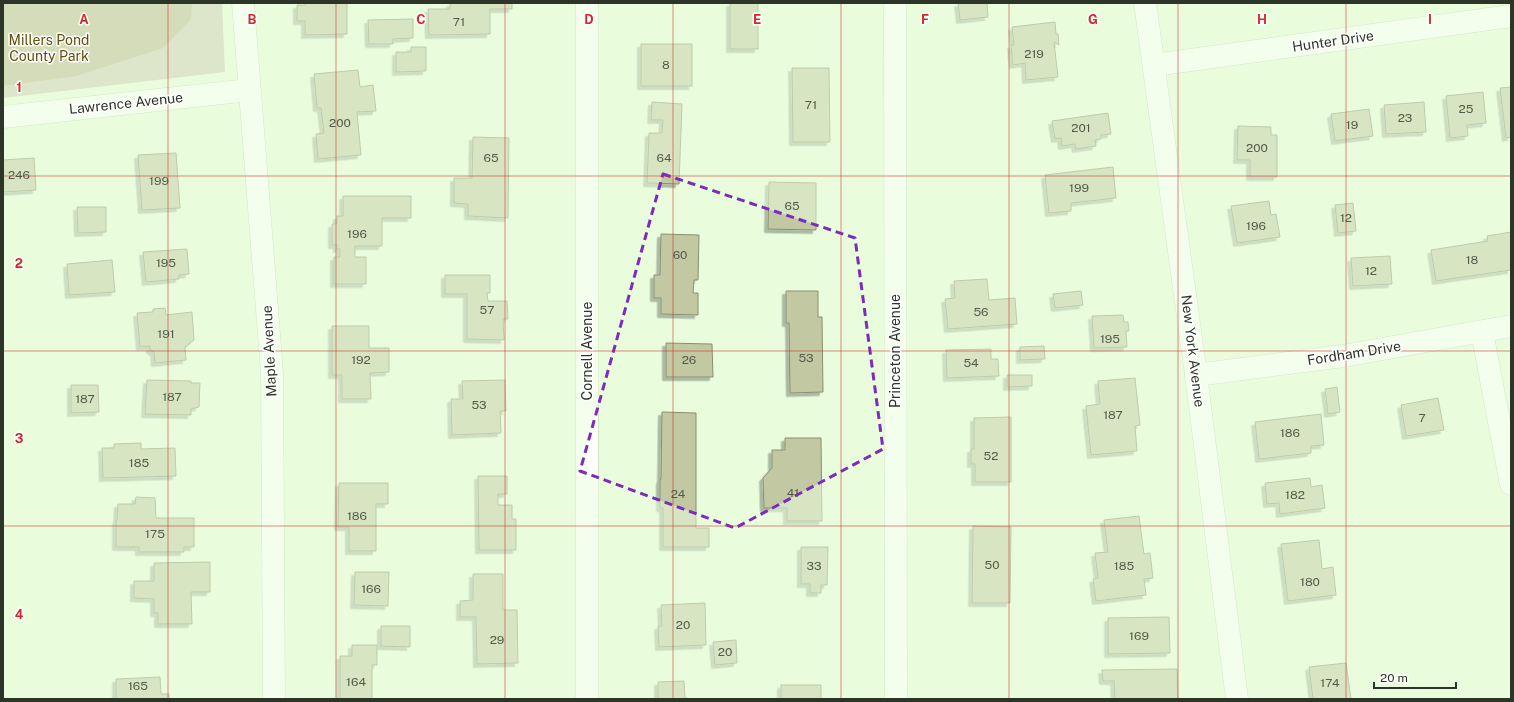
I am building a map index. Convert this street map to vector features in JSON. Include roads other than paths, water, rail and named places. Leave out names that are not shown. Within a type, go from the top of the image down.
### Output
[{"type":"street","name":"Maple Avenue","points":[[244,3],[249,90],[272,373],[274,699]]},
{"type":"street","name":"Cornell Avenue","points":[[587,3],[587,699]]},
{"type":"street","name":"Princeton Avenue","points":[[895,3],[896,699]]},
{"type":"street","name":"New York Avenue","points":[[1145,3],[1196,375],[1237,699]]},
{"type":"street","name":"Hunter Drive","points":[[1154,66],[1511,16]]},
{"type":"street","name":"Lawrence Avenue","points":[[3,117],[249,90]]},
{"type":"street","name":"Fordham Drive","points":[[1196,375],[1343,356],[1511,326]]},
{"type":"street","points":[[1482,332],[1511,484]]},
{"type":"park label","name":"Millers Pond County Park","points":[[49,48]]}]
